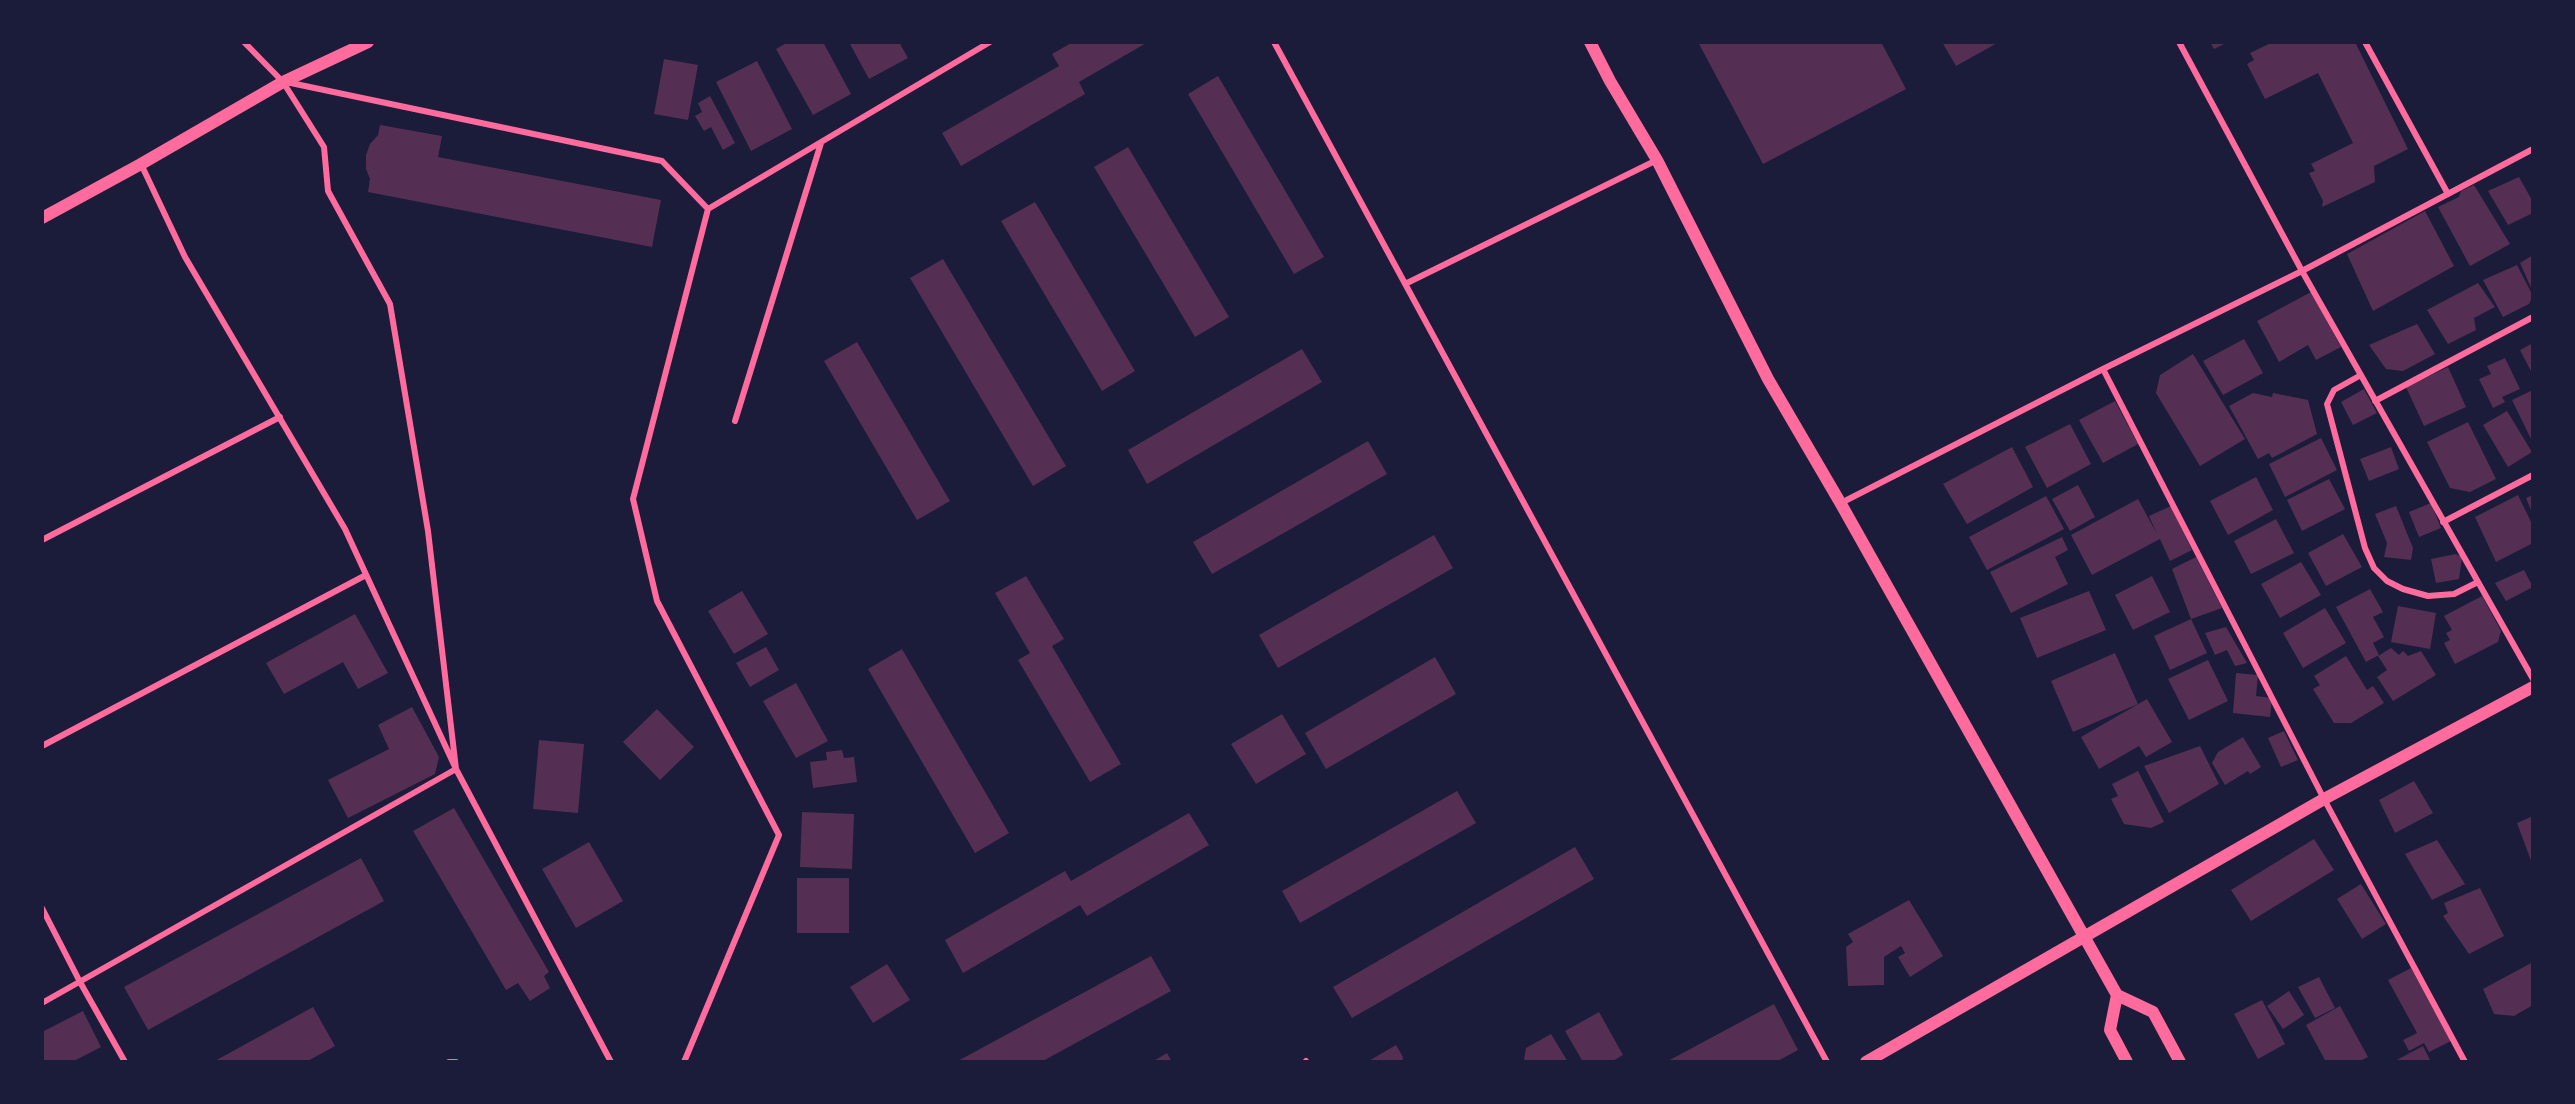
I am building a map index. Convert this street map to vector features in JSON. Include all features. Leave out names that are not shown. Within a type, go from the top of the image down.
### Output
[{"type":"main road","points":[[42,218],[283,82],[368,42]]},
{"type":"main road","points":[[1590,42],[1610,81],[1657,160],[1768,379],[1841,504],[2117,995],[2153,1011],[2180,1062]]},
{"type":"main road","points":[[1866,1062],[2324,799],[2533,687]]},
{"type":"main road","points":[[2117,995],[2110,1030],[2127,1062]]},
{"type":"street","points":[[244,42],[283,82],[324,147],[328,191],[390,304],[428,531],[456,769]]},
{"type":"street","points":[[684,1062],[779,835],[657,601],[633,499],[708,208],[990,42]]},
{"type":"street","points":[[1274,42],[1827,1062]]},
{"type":"street","points":[[2179,42],[2302,271],[2533,679]]},
{"type":"street","points":[[2365,42],[2448,194]]},
{"type":"street","points":[[283,82],[662,161],[708,208]]},
{"type":"street","points":[[735,421],[821,142]]},
{"type":"street","points":[[1841,504],[2103,369],[2302,271],[2533,149]]},
{"type":"street","points":[[1405,284],[1657,160]]},
{"type":"street","points":[[141,164],[185,257],[345,529],[456,769],[611,1062]]},
{"type":"street","points":[[2375,401],[2533,317]]},
{"type":"street","points":[[2103,369],[2324,799],[2465,1062]]},
{"type":"street","points":[[2361,375],[2334,390],[2327,404],[2365,548],[2374,568],[2387,581],[2403,589],[2428,596],[2454,594],[2478,582]]},
{"type":"street","points":[[42,540],[280,417]]},
{"type":"street","points":[[2443,522],[2533,475]]},
{"type":"street","points":[[42,746],[366,575]]},
{"type":"street","points":[[42,1003],[456,769]]},
{"type":"street","points":[[42,908],[125,1062]]},
{"type":"street","points":[[449,1062],[456,1062]]},
{"type":"building","points":[[788,42],[823,42],[851,94],[813,115],[776,49]]},
{"type":"building","points":[[849,42],[899,42],[908,58],[869,79]]},
{"type":"building","points":[[1073,42],[1148,42],[1079,82],[1085,94],[961,166],[942,133],[1059,66],[1052,54]]},
{"type":"building","points":[[1698,42],[1881,42],[1906,89],[1763,164]]},
{"type":"building","points":[[1942,42],[1999,42],[1956,66]]},
{"type":"building","points":[[2210,42],[2228,42],[2214,49]]},
{"type":"building","points":[[2273,42],[2355,42],[2408,149],[2374,166],[2375,182],[2322,207],[2323,201],[2309,173],[2315,171],[2311,164],[2353,143],[2318,73],[2265,99],[2247,64],[2254,60],[2250,53]]},
{"type":"building","points":[[664,59],[698,65],[688,120],[654,114]]},
{"type":"building","points":[[757,61],[792,129],[751,151],[716,82]]},
{"type":"building","points":[[1218,76],[1324,257],[1294,274],[1188,94]]},
{"type":"building","points":[[710,96],[735,143],[723,150],[711,127],[704,131],[695,116],[702,112],[698,103]]},
{"type":"building","points":[[380,125],[442,136],[438,157],[661,200],[652,247],[368,192],[370,179],[366,169],[366,155],[370,144],[378,135]]},
{"type":"building","points":[[1128,147],[1229,317],[1195,337],[1094,167]]},
{"type":"building","points":[[2519,177],[2533,202],[2533,213],[2508,225],[2488,191]]},
{"type":"building","points":[[2474,185],[2510,244],[2470,266],[2438,207],[2459,197],[2461,191]]},
{"type":"building","points":[[1035,202],[1135,371],[1102,391],[1001,221]]},
{"type":"building","points":[[2425,211],[2454,266],[2373,311],[2347,254]]},
{"type":"building","points":[[2533,255],[2533,292],[2520,263]]},
{"type":"building","points":[[943,259],[1066,466],[1033,486],[910,278]]},
{"type":"building","points":[[2517,265],[2533,296],[2529,304],[2503,317],[2483,280]]},
{"type":"building","points":[[2478,283],[2495,307],[2474,318],[2476,330],[2448,344],[2427,310]]},
{"type":"building","points":[[2311,292],[2341,347],[2316,360],[2308,345],[2279,362],[2257,321]]},
{"type":"building","points":[[2417,324],[2435,354],[2403,371],[2386,369],[2369,345]]},
{"type":"building","points":[[2244,339],[2263,373],[2223,395],[2203,361]]},
{"type":"building","points":[[857,342],[950,501],[917,520],[824,361]]},
{"type":"building","points":[[2533,343],[2533,375],[2520,350]]},
{"type":"building","points":[[1302,349],[1322,382],[1147,484],[1128,450]]},
{"type":"building","points":[[2193,354],[2245,439],[2200,466],[2156,393],[2160,375]]},
{"type":"building","points":[[2505,358],[2520,389],[2502,397],[2505,402],[2493,408],[2479,379],[2491,374],[2487,366]]},
{"type":"building","points":[[2448,367],[2466,407],[2424,426],[2406,387]]},
{"type":"building","points":[[2364,389],[2377,413],[2353,425],[2341,402]]},
{"type":"building","points":[[2533,390],[2533,443],[2512,400]]},
{"type":"building","points":[[2253,393],[2272,397],[2273,393],[2308,400],[2317,434],[2272,458],[2269,453],[2258,459],[2229,406]]},
{"type":"building","points":[[2115,401],[2138,444],[2103,463],[2079,420]]},
{"type":"building","points":[[2507,411],[2532,452],[2508,467],[2483,425]]},
{"type":"building","points":[[2468,422],[2496,479],[2470,492],[2450,488],[2427,442]]},
{"type":"building","points":[[2070,424],[2091,464],[2047,488],[2025,447]]},
{"type":"building","points":[[2321,438],[2337,470],[2285,497],[2269,464]]},
{"type":"building","points":[[1368,441],[1387,474],[1212,574],[1193,542]]},
{"type":"building","points":[[2012,447],[2033,487],[1967,524],[1943,484]]},
{"type":"building","points":[[2391,447],[2399,469],[2369,481],[2360,459]]},
{"type":"building","points":[[2256,477],[2273,510],[2228,535],[2210,501]]},
{"type":"building","points":[[2329,479],[2345,509],[2302,531],[2287,500]]},
{"type":"building","points":[[2078,485],[2095,517],[2070,531],[2052,499]]},
{"type":"building","points":[[2518,495],[2533,526],[2533,543],[2496,562],[2475,517]]},
{"type":"building","points":[[2533,495],[2533,515],[2526,498]]},
{"type":"building","points":[[2046,496],[2064,529],[1987,570],[1969,537]]},
{"type":"building","points":[[2138,499],[2157,534],[2149,516],[2171,506],[2192,550],[2170,561],[2160,539],[2092,575],[2071,535]]},
{"type":"building","points":[[2431,503],[2441,528],[2419,537],[2409,512]]},
{"type":"building","points":[[2396,506],[2413,548],[2411,560],[2384,557],[2387,543],[2375,514]]},
{"type":"building","points":[[2276,519],[2294,553],[2251,574],[2234,541]]},
{"type":"building","points":[[2343,534],[2362,567],[2326,586],[2308,553]]},
{"type":"building","points":[[1434,535],[1453,568],[1278,668],[1259,635]]},
{"type":"building","points":[[2062,537],[2068,550],[2055,557],[2068,584],[2011,613],[1990,572]]},
{"type":"building","points":[[2456,554],[2462,557],[2459,579],[2436,583],[2431,559]]},
{"type":"building","points":[[2196,557],[2222,608],[2191,619],[2172,569]]},
{"type":"building","points":[[2301,562],[2321,595],[2280,618],[2261,584]]},
{"type":"building","points":[[2524,570],[2533,587],[2506,601],[2495,583]]},
{"type":"building","points":[[1026,576],[1064,639],[1052,646],[1121,764],[1090,782],[1018,660],[1030,653],[995,593]]},
{"type":"building","points":[[2152,576],[2170,612],[2133,630],[2115,595]]},
{"type":"building","points":[[2370,589],[2383,612],[2373,617],[2384,637],[2373,643],[2379,655],[2366,662],[2336,607]]},
{"type":"building","points":[[742,591],[768,634],[734,654],[708,611]]},
{"type":"building","points":[[2089,591],[2106,630],[2037,658],[2020,618]]},
{"type":"building","points":[[2482,596],[2501,631],[2498,642],[2455,664],[2444,643],[2450,640],[2446,633],[2452,630],[2444,616]]},
{"type":"building","points":[[2398,606],[2436,613],[2430,649],[2391,642]]},
{"type":"building","points":[[2325,608],[2346,643],[2303,668],[2283,633]]},
{"type":"building","points":[[355,614],[388,673],[358,689],[343,662],[284,694],[266,663]]},
{"type":"building","points":[[2191,619],[2207,653],[2170,670],[2154,636]]},
{"type":"building","points":[[2226,627],[2247,663],[2235,666],[2227,650],[2215,655],[2205,633]]},
{"type":"building","points":[[766,647],[779,670],[750,687],[736,663]]},
{"type":"building","points":[[2391,648],[2399,655],[2403,651],[2408,656],[2421,651],[2436,675],[2393,701],[2377,677],[2387,670],[2378,656]]},
{"type":"building","points":[[902,649],[1009,833],[975,853],[868,669]]},
{"type":"building","points":[[2115,653],[2138,704],[2073,732],[2051,681]]},
{"type":"building","points":[[2346,656],[2367,690],[2373,686],[2384,703],[2351,723],[2334,723],[2313,689],[2320,685],[2314,676]]},
{"type":"building","points":[[1435,657],[1456,694],[1326,769],[1305,733]]},
{"type":"building","points":[[2208,660],[2228,701],[2189,720],[2168,679]]},
{"type":"building","points":[[2236,673],[2258,675],[2256,696],[2272,698],[2270,717],[2233,713]]},
{"type":"building","points":[[796,683],[828,741],[796,758],[763,701]]},
{"type":"building","points":[[2147,699],[2172,742],[2146,757],[2139,746],[2099,769],[2081,737]]},
{"type":"building","points":[[412,707],[439,757],[435,774],[348,818],[328,780],[389,749],[378,725]]},
{"type":"building","points":[[657,709],[694,747],[660,780],[623,742]]},
{"type":"building","points":[[1282,714],[1306,754],[1256,784],[1231,744]]},
{"type":"building","points":[[2284,731],[2298,760],[2281,767],[2268,738]]},
{"type":"building","points":[[2243,737],[2261,767],[2250,774],[2248,771],[2225,785],[2212,763],[2218,752]]},
{"type":"building","points":[[539,740],[584,744],[578,813],[533,809]]},
{"type":"building","points":[[2200,746],[2219,784],[2169,813],[2144,766]]},
{"type":"building","points":[[842,750],[844,758],[854,757],[857,782],[813,788],[810,762],[827,760],[826,752]]},
{"type":"building","points":[[2138,771],[2164,822],[2151,828],[2124,824],[2111,799],[2118,796],[2112,784]]},
{"type":"building","points":[[2414,781],[2433,813],[2395,833],[2379,800]]},
{"type":"building","points":[[1457,791],[1476,823],[1300,923],[1282,891]]},
{"type":"building","points":[[454,808],[549,972],[544,976],[550,988],[530,1001],[518,983],[506,990],[413,831]]},
{"type":"building","points":[[802,812],[854,814],[852,869],[800,867]]},
{"type":"building","points":[[1189,813],[1209,845],[1087,916],[1080,905],[963,973],[945,940],[1065,871],[1071,881]]},
{"type":"building","points":[[2533,816],[2533,866],[2517,823]]},
{"type":"building","points":[[2314,839],[2334,870],[2251,921],[2231,890]]},
{"type":"building","points":[[2437,840],[2465,884],[2432,900],[2405,854]]},
{"type":"building","points":[[589,842],[623,901],[576,928],[542,869]]},
{"type":"building","points":[[1575,847],[1594,879],[1352,1018],[1333,987]]},
{"type":"building","points":[[361,858],[384,901],[148,1030],[124,987]]},
{"type":"building","points":[[797,878],[849,878],[849,933],[797,933]]},
{"type":"building","points":[[2361,884],[2386,924],[2362,939],[2337,899]]},
{"type":"building","points":[[2480,888],[2504,936],[2469,954],[2443,916],[2448,913],[2444,903]]},
{"type":"building","points":[[1909,900],[1943,956],[1910,977],[1898,957],[1905,953],[1901,946],[1884,957],[1884,985],[1848,986],[1846,947],[1853,942],[1848,934]]},
{"type":"building","points":[[1151,956],[1171,991],[1041,1062],[956,1062]]},
{"type":"building","points":[[2533,962],[2533,1005],[2514,1016],[2494,1014],[2483,989]]},
{"type":"building","points":[[887,964],[910,1000],[873,1023],[850,987]]},
{"type":"building","points":[[2411,968],[2451,1041],[2429,1052],[2424,1043],[2409,1051],[2403,1040],[2417,1033],[2388,980]]},
{"type":"building","points":[[2319,977],[2335,1008],[2315,1018],[2298,987]]},
{"type":"building","points":[[2289,991],[2304,1015],[2283,1029],[2267,1006]]},
{"type":"building","points":[[2262,1000],[2285,1044],[2258,1059],[2234,1014]]},
{"type":"building","points":[[1774,1004],[1798,1050],[1776,1062],[1666,1062]]},
{"type":"building","points":[[2340,1006],[2368,1057],[2358,1062],[2326,1062],[2306,1025]]},
{"type":"building","points":[[313,1007],[335,1046],[306,1062],[213,1062]]},
{"type":"building","points":[[83,1011],[101,1047],[72,1062],[42,1062],[42,1032]]},
{"type":"building","points":[[1599,1012],[1623,1055],[1611,1062],[1583,1062],[1565,1031]]},
{"type":"building","points":[[1551,1034],[1568,1062],[1526,1062],[1524,1059],[1526,1048]]},
{"type":"building","points":[[1396,1045],[1403,1057],[1402,1062],[1367,1062]]},
{"type":"building","points":[[2423,1046],[2431,1062],[2393,1062]]},
{"type":"building","points":[[1167,1053],[1172,1062],[1152,1062]]}]
